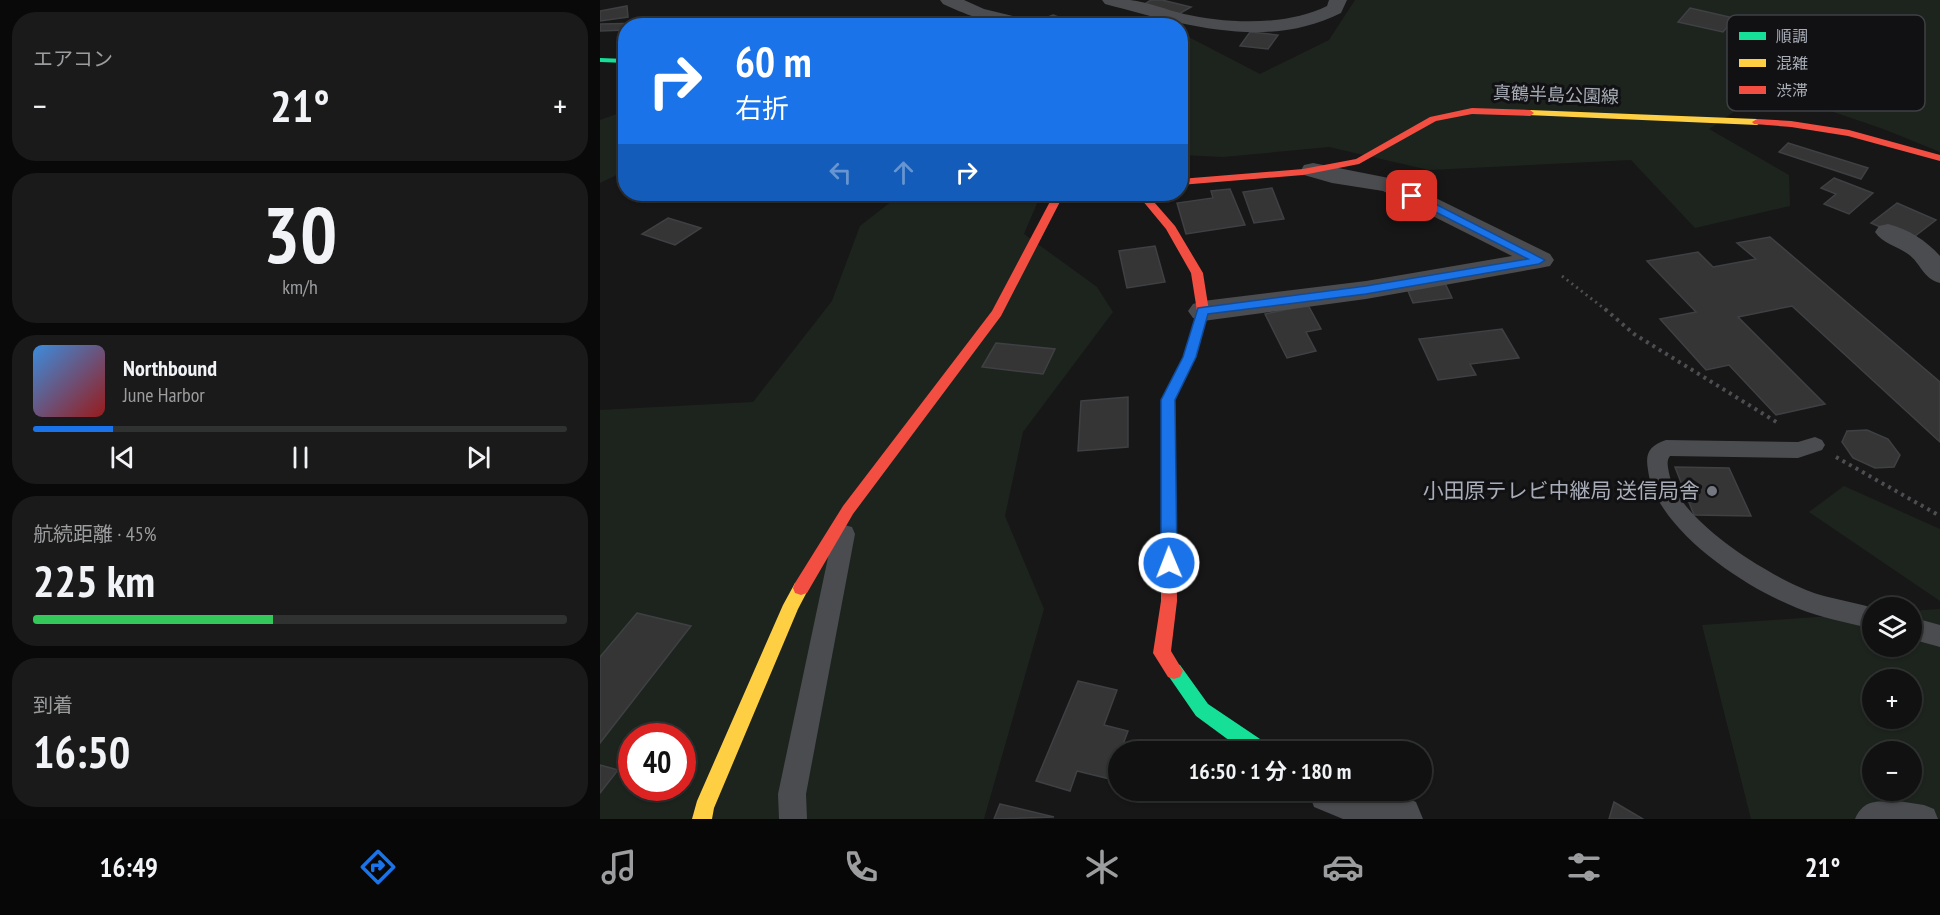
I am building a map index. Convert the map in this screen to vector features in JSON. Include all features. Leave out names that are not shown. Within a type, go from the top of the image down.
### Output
[{"type":"street","points":[[949,0],[978,13],[998,18]]},
{"type":"street","points":[[1111,0],[1184,18]]},
{"type":"street","points":[[1188,19],[1209,24],[1252,24],[1312,19],[1326,15],[1335,9],[1338,0]]},
{"type":"street","points":[[600,60],[618,61]]},
{"type":"street","name":"真鶴半島公園線","points":[[1188,181],[1313,170],[1359,161],[1433,119],[1472,111],[1706,118],[1791,124],[1849,133],[1918,150],[1940,158]]},
{"type":"street","points":[[1313,170],[1336,178],[1368,180],[1390,185],[1539,260]]},
{"type":"street","points":[[702,819],[704,808],[791,605],[848,510],[997,313],[1055,201]]},
{"type":"street","points":[[1146,201],[1171,228],[1197,273],[1203,311],[1190,357],[1168,400],[1170,601],[1162,653],[1202,710],[1246,741]]},
{"type":"street","points":[[1888,232],[1920,249],[1940,274]]},
{"type":"street","points":[[1203,311],[1366,290],[1539,260]]},
{"type":"street","points":[[1358,801],[1400,819]]},
{"type":"lane","points":[[1815,445],[1798,450],[1666,448],[1657,454],[1657,474],[1668,497],[1684,518],[1764,582],[1806,601],[1862,615]]},
{"type":"lane","points":[[793,819],[792,794],[848,510]]},
{"type":"lane","points":[[1922,631],[1940,636]]},
{"type":"lane","points":[[1869,819],[1872,816],[1899,815],[1924,819]]},
{"type":"path","points":[[1539,260],[1586,293],[1634,334],[1815,445],[1940,516]]},
{"type":"shaded area","points":[[1355,0],[1940,0],[1940,152],[1831,111],[1925,111],[1925,15],[1727,15],[1727,111],[1735,111],[1709,129],[1789,175],[1790,206],[1695,228],[1631,160],[1429,170],[1329,147],[1223,157],[1188,155],[1188,37],[1260,74],[1329,40]]},
{"type":"shaded area","points":[[618,114],[618,174],[600,183],[600,120]]},
{"type":"shaded area","points":[[892,201],[1038,201],[1024,234],[1097,287],[1113,312],[1023,432],[1005,516],[1044,609],[984,819],[600,819],[600,410],[753,402],[832,301],[860,226]]},
{"type":"shaded area","points":[[1844,486],[1940,529],[1940,601],[1809,512]]},
{"type":"shaded area","points":[[1940,609],[1940,819],[1751,819],[1702,625],[1862,614],[1862,657],[1922,657],[1922,610]]},
{"type":"building","points":[[1151,0],[1162,0],[1191,7],[1179,14],[1143,5]]},
{"type":"building","points":[[627,6],[628,17],[600,21],[600,11]]},
{"type":"building","points":[[1690,8],[1727,16],[1727,27],[1723,32],[1678,22]]},
{"type":"building","points":[[1053,15],[1061,18],[1045,18]]},
{"type":"building","points":[[600,24],[618,24],[618,30],[600,31]]},
{"type":"building","points":[[1250,32],[1278,35],[1268,49],[1240,46]]},
{"type":"building","points":[[1788,143],[1868,168],[1861,179],[1779,152]]},
{"type":"building","points":[[1834,178],[1873,193],[1849,214],[1824,204],[1836,194],[1821,188]]},
{"type":"building","points":[[1272,188],[1284,219],[1254,223],[1243,192]]},
{"type":"building","points":[[1230,189],[1245,225],[1186,234],[1177,203],[1213,198],[1211,191]]},
{"type":"building","points":[[1897,203],[1936,220],[1910,240],[1871,223]]},
{"type":"building","points":[[668,218],[701,228],[675,245],[642,234]]},
{"type":"building","points":[[1770,237],[1940,382],[1940,442],[1792,306],[1738,317],[1825,404],[1776,415],[1729,365],[1706,370],[1660,319],[1696,312],[1647,261],[1698,252],[1713,267],[1756,259],[1737,243]]},
{"type":"building","points":[[1155,246],[1165,282],[1127,288],[1119,251]]},
{"type":"building","points":[[1444,281],[1452,298],[1413,303],[1406,286]]},
{"type":"building","points":[[1308,305],[1321,329],[1306,332],[1316,351],[1287,358],[1265,314]]},
{"type":"building","points":[[1502,329],[1519,358],[1470,364],[1476,375],[1438,380],[1419,339]]},
{"type":"building","points":[[996,343],[1055,349],[1043,374],[982,367]]},
{"type":"building","points":[[1128,397],[1128,447],[1078,451],[1081,401]]},
{"type":"building","points":[[1867,430],[1888,439],[1900,455],[1894,467],[1875,468],[1853,458],[1842,442],[1847,431]]},
{"type":"building","name":"小田原テレビ中継局 送信局舎","points":[[1675,467],[1729,468],[1751,516],[1694,515]]},
{"type":"building","points":[[637,613],[691,626],[600,743],[600,657]]},
{"type":"building","points":[[1078,681],[1117,690],[1104,725],[1128,731],[1124,741],[1108,741],[1108,779],[1077,771],[1070,791],[1036,781]]},
{"type":"building","points":[[600,765],[618,770],[600,793]]},
{"type":"building","points":[[1614,802],[1643,819],[1609,819]]},
{"type":"building","points":[[1000,804],[1054,817],[994,819]]},
{"type":"traffic: fast","points":[[600,60],[618,61]]},
{"type":"traffic: fast","points":[[1174,671],[1202,710],[1246,741]]},
{"type":"traffic: slow","points":[[1530,113],[1757,122]]},
{"type":"traffic: slow","points":[[702,819],[704,808],[791,605],[801,588]]},
{"type":"traffic: jam","points":[[1188,181],[1303,172],[1359,161],[1433,119],[1472,111],[1530,113]]},
{"type":"traffic: jam","points":[[1757,122],[1791,124],[1849,133],[1940,158]]},
{"type":"traffic: jam","points":[[801,588],[848,510],[997,313],[1055,201]]},
{"type":"traffic: jam","points":[[1148,201],[1171,228],[1197,273],[1203,311],[1190,357],[1168,400],[1169,601],[1162,653],[1174,671]]},
{"type":"place","name":"小田原テレビ中継局 送信局舎","points":[[1712,491]]},
{"type":"route","points":[[1169,563],[1168,400],[1190,357],[1203,311],[1366,290],[1539,260],[1412,196]]}]
